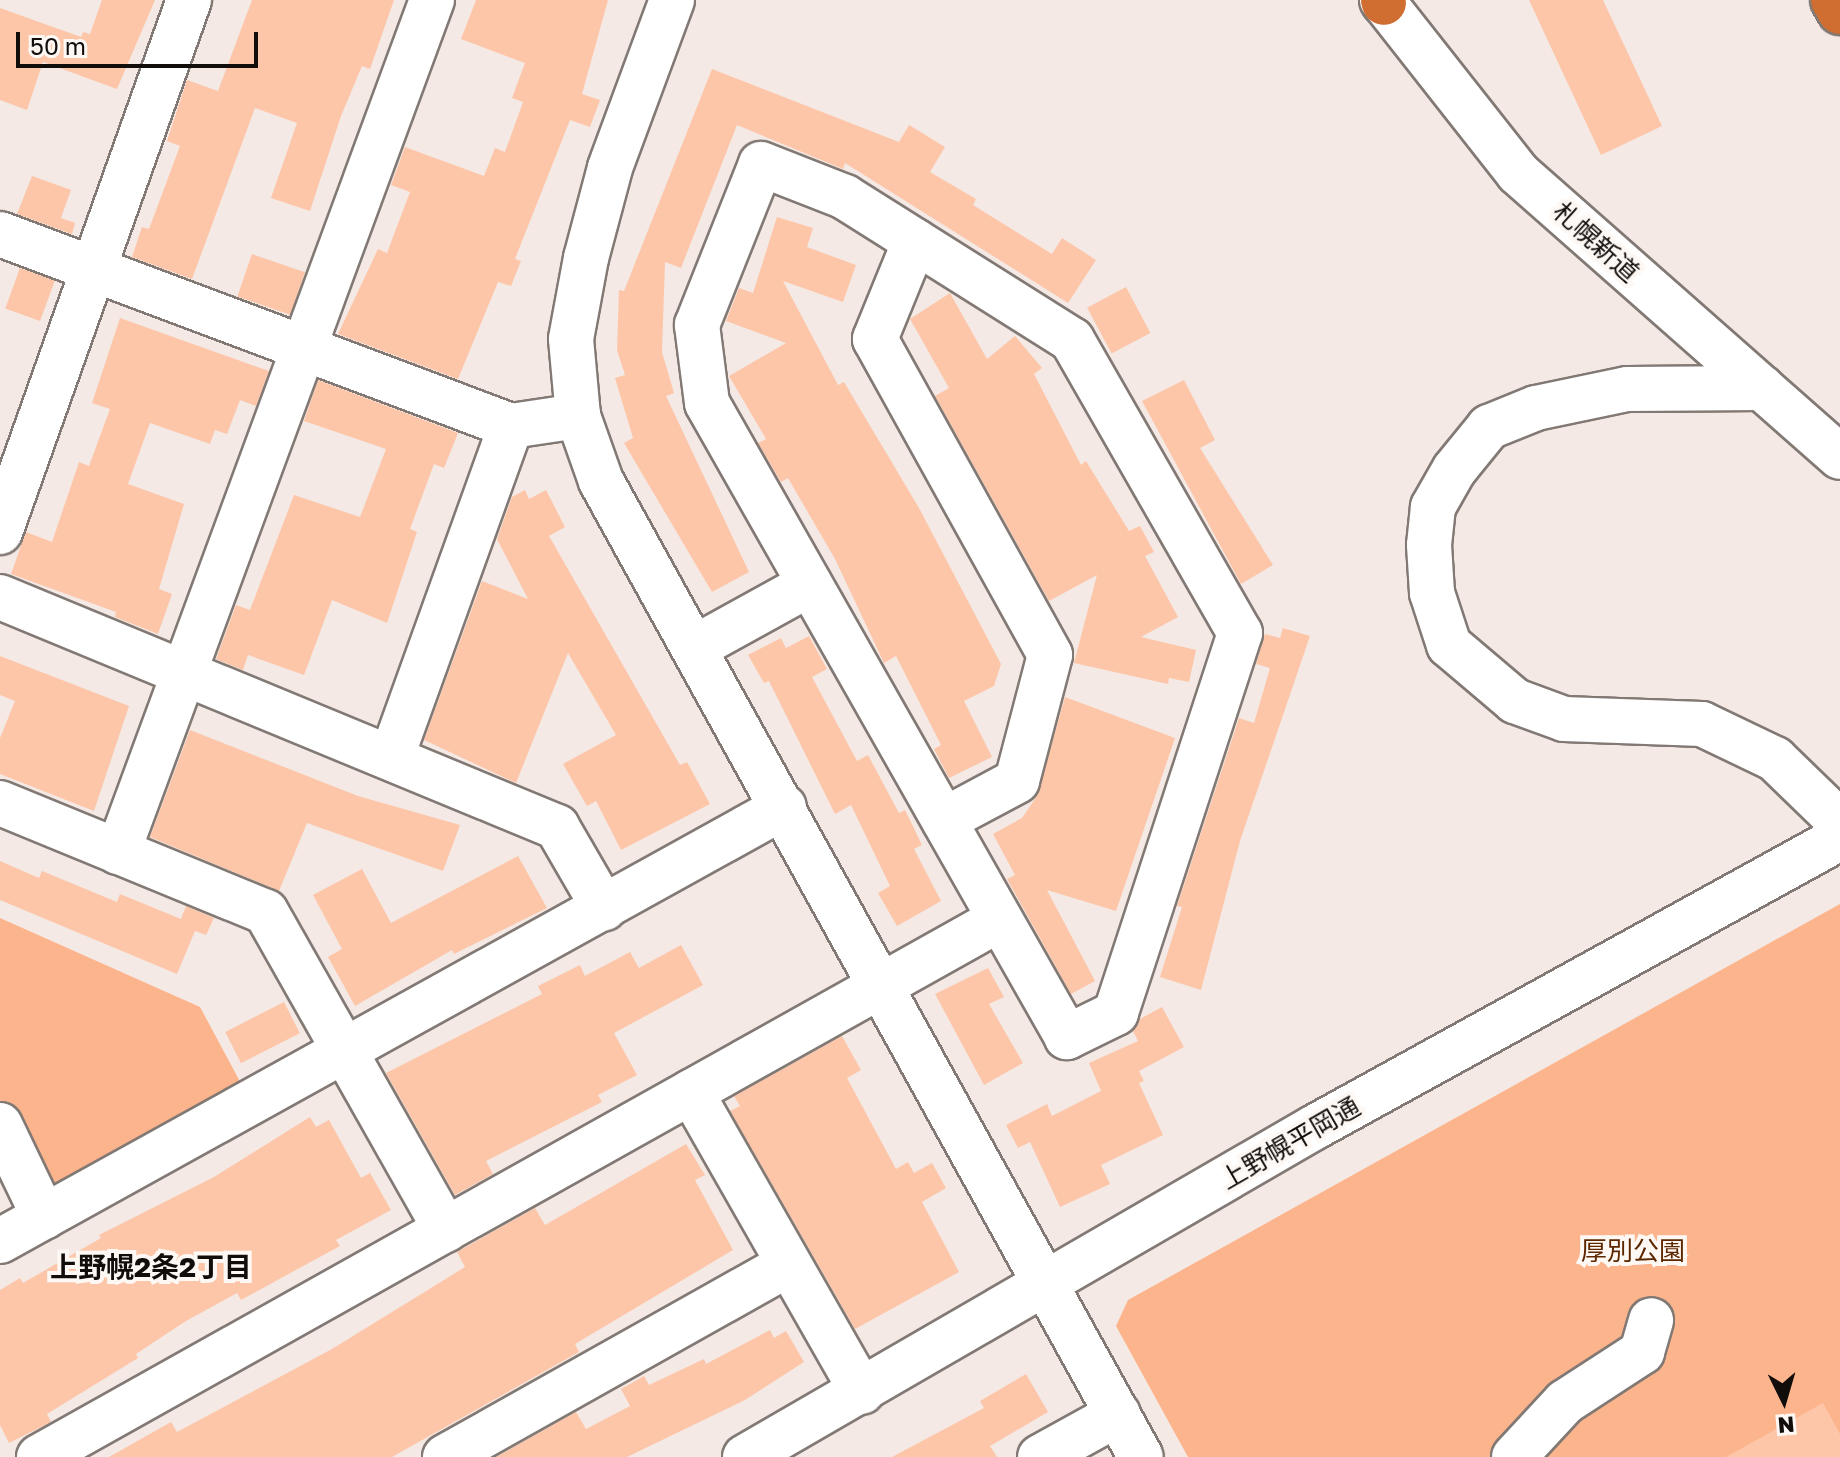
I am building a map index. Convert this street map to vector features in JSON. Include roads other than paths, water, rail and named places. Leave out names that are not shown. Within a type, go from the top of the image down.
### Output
[{"type":"highway","points":[[1833,0],[1840,12]]},
{"type":"street","points":[[0,532],[97,270],[189,0]]},
{"type":"street","points":[[118,852],[432,0]]},
{"type":"street","points":[[672,0],[610,168],[586,258],[571,339],[578,416],[601,481],[884,984],[1043,1284],[1141,1457]]},
{"type":"street","name":"札幌新道","points":[[1383,1],[1518,173],[1840,457]]},
{"type":"street","points":[[761,164],[845,197],[1072,340],[1240,633],[1116,1013],[1067,1037],[810,584],[707,403],[697,325],[761,164]]},
{"type":"street","points":[[0,234],[511,426],[578,416]]},
{"type":"street","points":[[915,241],[875,339],[1050,655],[1017,781],[944,820]]},
{"type":"street","points":[[1762,388],[1627,389],[1536,408],[1489,427],[1454,470],[1433,507],[1429,545],[1432,593],[1449,645],[1515,701],[1564,719],[1702,724],[1775,759],[1840,822]]},
{"type":"street","points":[[392,756],[511,426]]},
{"type":"street","points":[[694,648],[810,584]]},
{"type":"street","points":[[0,597],[392,756],[557,827],[604,908]]},
{"type":"street","points":[[0,803],[266,912],[446,1230]]},
{"type":"street","points":[[0,1241],[784,807]]},
{"type":"street","name":"上野幌平岡通","points":[[745,1457],[1315,1127],[1840,838]]},
{"type":"street","points":[[39,1457],[1000,919]]},
{"type":"street","points":[[691,1092],[862,1392]]},
{"type":"street","points":[[0,1125],[44,1217]]},
{"type":"street","points":[[445,1457],[789,1264]]},
{"type":"street","points":[[1514,1457],[1565,1402],[1642,1352],[1651,1320]]},
{"type":"street","points":[[1040,1457],[1118,1414]]},
{"type":"district","name":"上野幌2条2丁目","points":[[151,1267]]},
{"type":"park label","name":"厚別公園","points":[[1633,1251]]}]
